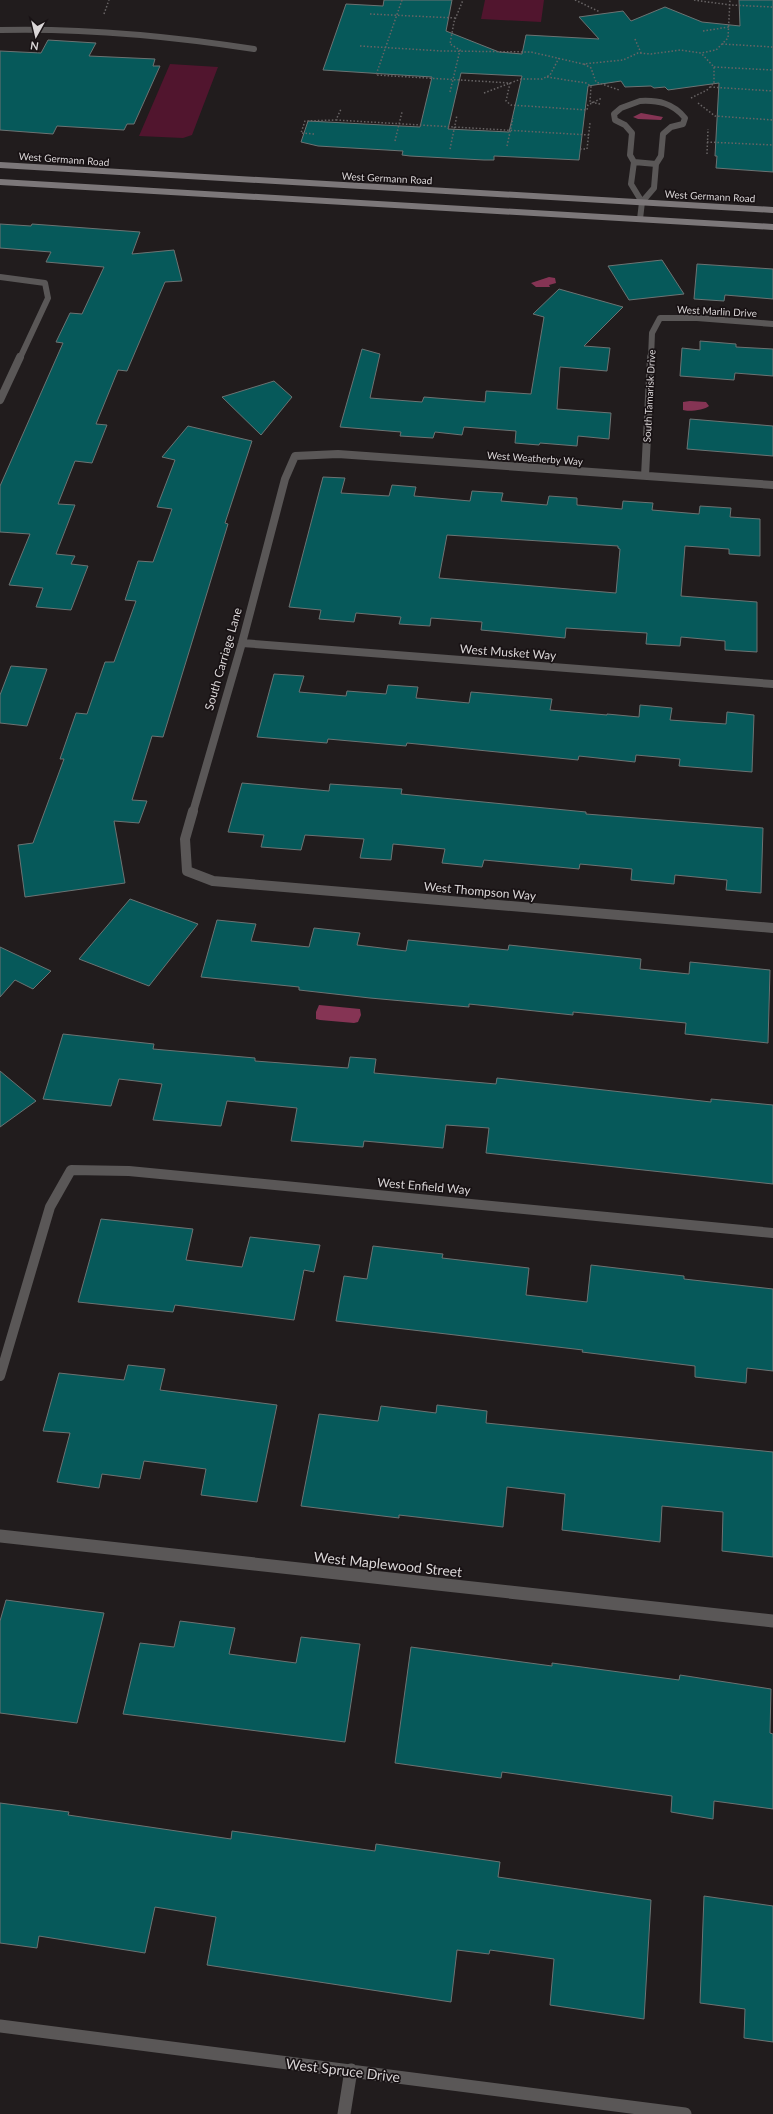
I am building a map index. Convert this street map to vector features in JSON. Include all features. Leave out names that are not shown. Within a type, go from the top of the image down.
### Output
[{"type":"main road","name":"West Germann Road","points":[[0,165],[773,210]]},
{"type":"main road","points":[[0,182],[773,227]]},
{"type":"street","points":[[0,30],[125,33],[213,42],[254,48]]},
{"type":"street","points":[[640,219],[642,202],[654,188],[656,164],[661,156],[663,134],[671,128],[683,124],[685,118],[682,112],[675,107],[664,103],[638,102],[618,108],[614,114],[614,120],[625,124],[632,132],[630,155],[634,162],[632,184],[642,202]]},
{"type":"street","points":[[634,162],[656,164]]},
{"type":"street","points":[[0,277],[45,283],[48,298],[0,400]]},
{"type":"street","name":"West Marlin Drive","points":[[660,318],[697,318],[773,324]]},
{"type":"street","name":"South Tamarisk Drive","points":[[645,476],[652,333],[660,318]]},
{"type":"street","name":"West Weatherby Way","points":[[295,456],[338,454],[773,485]]},
{"type":"street","name":"South Carriage Lane","points":[[187,871],[185,839],[242,643],[285,479],[295,456]]},
{"type":"street","name":"West Musket Way","points":[[242,643],[773,684]]},
{"type":"street","name":"West Thompson Way","points":[[187,871],[213,881],[773,928]]},
{"type":"street","name":"West Enfield Way","points":[[0,1376],[50,1207],[72,1170],[129,1171],[773,1233]]},
{"type":"street","name":"West Maplewood Street","points":[[0,1536],[773,1621]]},
{"type":"street","name":"West Spruce Drive","points":[[0,2026],[685,2114]]},
{"type":"street","points":[[344,2114],[350,2070]]},
{"type":"path","points":[[402,0],[376,75],[510,82]]},
{"type":"path","points":[[460,50],[450,44],[455,18],[463,0]]},
{"type":"path","points":[[575,0],[600,12]]},
{"type":"path","points":[[694,0],[730,5],[773,7]]},
{"type":"path","points":[[584,64],[623,60],[641,53],[680,50],[701,53],[716,50],[728,38],[730,0]]},
{"type":"path","points":[[370,14],[455,18]]},
{"type":"path","points":[[703,31],[729,27]]},
{"type":"path","points":[[635,39],[641,53]]},
{"type":"path","points":[[722,44],[773,47]]},
{"type":"path","points":[[360,46],[442,51],[460,50],[531,52],[584,64],[591,68],[596,82]]},
{"type":"path","points":[[450,92],[460,50]]},
{"type":"path","points":[[675,107],[709,87],[714,82],[714,67],[701,53]]},
{"type":"path","points":[[484,94],[510,82],[521,79],[542,79],[550,75],[559,58]]},
{"type":"path","points":[[714,67],[773,70]]},
{"type":"path","points":[[547,76],[557,80],[585,82],[589,84],[596,82],[624,92],[638,102]]},
{"type":"path","points":[[510,82],[506,101],[511,105],[587,110]]},
{"type":"path","points":[[589,84],[591,86],[590,102],[618,108]]},
{"type":"path","points":[[709,87],[773,91]]},
{"type":"path","points":[[336,120],[341,109]]},
{"type":"path","points":[[395,141],[402,112]]},
{"type":"path","points":[[450,149],[457,115]]},
{"type":"path","points":[[716,116],[773,120]]},
{"type":"path","points":[[507,146],[513,118]]},
{"type":"path","points":[[314,134],[301,133],[306,121],[336,120],[589,134]]},
{"type":"path","points":[[580,148],[587,149],[590,123]]},
{"type":"path","points":[[707,154],[708,129]]},
{"type":"path","points":[[707,142],[773,145]]},
{"type":"shaded area","points":[[485,0],[544,0],[541,22],[481,19]]},
{"type":"shaded area","points":[[170,64],[218,67],[192,135],[183,138],[139,136]]},
{"type":"shaded area","points":[[641,113],[663,117],[661,120],[638,119],[633,117]]},
{"type":"shaded area","points":[[549,277],[555,278],[556,283],[549,285],[550,287],[536,287],[531,283]]},
{"type":"shaded area","points":[[683,402],[706,402],[709,406],[704,409],[689,411],[683,410]]},
{"type":"shaded area","points":[[319,1005],[360,1009],[361,1015],[358,1022],[354,1023],[320,1020],[316,1019],[316,1012]]},
{"type":"building","points":[[384,0],[452,0],[446,31],[499,52],[522,54],[526,35],[599,39],[579,17],[623,11],[631,21],[665,7],[702,22],[740,26],[739,0],[773,0],[773,172],[716,168],[717,156],[715,156],[719,83],[668,90],[665,87],[654,88],[651,86],[625,87],[621,81],[588,86],[579,160],[494,156],[494,160],[484,160],[410,156],[402,155],[403,151],[318,146],[301,142],[308,121],[420,127],[432,77],[323,70],[346,4],[383,6]],"holes":[[[461,73],[522,76],[509,132],[448,129]]]},
{"type":"building","points":[[48,40],[96,43],[89,56],[155,59],[153,66],[160,66],[134,124],[127,124],[124,130],[57,126],[53,134],[0,130],[0,51],[41,53]]},
{"type":"building","points":[[0,224],[31,226],[32,224],[140,232],[132,254],[174,250],[182,281],[165,282],[127,371],[118,370],[96,424],[107,425],[92,463],[75,461],[58,504],[75,505],[56,554],[75,556],[71,564],[88,566],[71,610],[36,607],[43,588],[9,585],[30,534],[0,532],[0,486],[63,343],[56,342],[70,313],[82,314],[104,267],[46,262],[51,252],[0,248]]},
{"type":"building","points":[[662,260],[684,294],[629,300],[608,266]]},
{"type":"building","points":[[697,264],[773,269],[773,299],[725,295],[724,301],[694,299]]},
{"type":"building","points":[[559,289],[623,307],[584,346],[610,348],[607,371],[560,367],[557,409],[611,413],[609,439],[578,436],[577,446],[540,443],[539,445],[515,443],[516,431],[464,427],[462,435],[435,432],[433,438],[400,436],[401,432],[340,427],[362,349],[380,354],[370,398],[422,402],[424,397],[485,402],[486,391],[531,394],[544,317],[533,314]]},
{"type":"building","points":[[700,341],[736,344],[736,347],[773,349],[773,376],[735,373],[734,380],[680,376],[682,348],[700,350]]},
{"type":"building","points":[[274,381],[292,397],[261,435],[222,397]]},
{"type":"building","points":[[690,419],[773,426],[773,456],[687,449]]},
{"type":"building","points":[[188,426],[252,441],[225,523],[228,524],[163,737],[152,736],[132,800],[147,801],[139,823],[114,821],[125,883],[25,897],[18,845],[33,843],[64,759],[60,759],[76,713],[87,714],[105,662],[114,662],[136,601],[125,600],[138,561],[153,562],[172,509],[157,507],[175,460],[162,457]]},
{"type":"building","points":[[323,477],[345,478],[341,493],[389,496],[392,485],[416,487],[414,496],[470,501],[472,491],[503,493],[501,501],[547,505],[549,496],[577,498],[577,505],[622,509],[623,501],[653,503],[652,510],[699,514],[700,506],[731,508],[730,517],[760,519],[760,556],[729,554],[729,549],[685,546],[681,596],[757,602],[757,652],[725,650],[725,641],[681,637],[680,646],[646,644],[647,633],[566,628],[565,638],[481,630],[482,622],[431,618],[430,626],[399,624],[401,617],[356,613],[354,622],[319,619],[321,610],[289,607]],"holes":[[[447,535],[618,546],[620,549],[616,593],[439,578]]]},
{"type":"building","points":[[11,666],[47,669],[27,726],[0,723],[0,695]]},
{"type":"building","points":[[274,674],[304,676],[299,692],[346,696],[347,691],[386,694],[388,685],[418,687],[416,698],[469,703],[471,692],[552,699],[550,710],[607,715],[639,717],[640,705],[672,708],[670,720],[726,724],[727,712],[754,715],[752,772],[679,766],[680,759],[636,755],[635,762],[579,756],[578,760],[407,743],[406,746],[328,739],[327,743],[257,737]]},
{"type":"building","points":[[242,783],[329,791],[330,784],[402,789],[401,794],[586,812],[586,814],[763,828],[761,893],[726,890],[727,880],[675,875],[674,884],[631,880],[632,869],[580,864],[579,869],[484,860],[482,867],[442,863],[445,849],[393,844],[391,860],[360,858],[364,839],[305,835],[301,850],[261,847],[264,835],[228,832]]},
{"type":"building","points":[[130,899],[198,924],[149,986],[79,959]]},
{"type":"building","points":[[217,920],[256,924],[251,941],[309,947],[314,928],[360,933],[357,945],[406,951],[408,940],[508,950],[509,945],[641,959],[640,969],[689,974],[690,962],[770,970],[768,1043],[685,1034],[686,1023],[573,1012],[573,1015],[469,1004],[469,1007],[370,998],[299,990],[299,987],[201,977]]},
{"type":"building","points":[[0,947],[51,971],[33,989],[15,980],[0,997]]},
{"type":"building","points":[[63,1034],[154,1044],[153,1049],[255,1058],[255,1061],[348,1068],[350,1057],[376,1059],[374,1073],[496,1084],[497,1078],[711,1102],[711,1099],[773,1105],[773,1184],[486,1153],[489,1128],[446,1125],[443,1148],[364,1141],[363,1147],[291,1141],[297,1108],[227,1101],[221,1126],[153,1120],[162,1084],[119,1079],[111,1106],[43,1099]]},
{"type":"building","points":[[0,1071],[36,1101],[0,1127]]},
{"type":"building","points":[[101,1219],[193,1229],[186,1260],[242,1267],[250,1237],[320,1245],[314,1272],[304,1270],[294,1320],[175,1305],[173,1312],[78,1302]]},
{"type":"building","points":[[373,1246],[443,1254],[442,1258],[529,1268],[526,1295],[587,1302],[591,1265],[684,1276],[684,1279],[773,1289],[773,1371],[747,1368],[746,1383],[695,1377],[695,1366],[582,1352],[583,1350],[336,1321],[344,1276],[367,1279]]},
{"type":"building","points":[[128,1365],[165,1369],[160,1390],[277,1405],[257,1502],[201,1495],[206,1469],[144,1461],[140,1479],[102,1474],[99,1488],[57,1482],[70,1433],[43,1431],[59,1373],[124,1380]]},
{"type":"building","points":[[437,1405],[487,1411],[486,1423],[773,1452],[773,1557],[722,1551],[723,1512],[662,1506],[660,1542],[562,1530],[565,1494],[507,1487],[503,1527],[399,1515],[399,1518],[301,1506],[319,1414],[378,1421],[381,1406],[436,1413]]},
{"type":"building","points":[[6,1600],[104,1613],[77,1723],[0,1713],[0,1621]]},
{"type":"building","points":[[180,1621],[235,1628],[229,1654],[296,1663],[301,1637],[360,1644],[345,1742],[123,1714],[140,1643],[174,1647]]},
{"type":"building","points":[[411,1647],[552,1666],[552,1663],[679,1680],[680,1675],[771,1689],[770,1733],[773,1734],[773,1809],[714,1801],[713,1819],[671,1812],[672,1796],[502,1772],[501,1778],[395,1763]]},
{"type":"building","points":[[0,1803],[69,1812],[68,1815],[231,1839],[232,1831],[375,1851],[376,1844],[500,1862],[498,1877],[651,1900],[644,2019],[550,2005],[554,1959],[490,1950],[489,1954],[457,1950],[451,2002],[207,1965],[216,1917],[155,1907],[145,1953],[39,1936],[37,1948],[0,1943]]},
{"type":"building","points":[[704,1896],[773,1906],[773,2042],[744,2038],[745,2009],[700,2003]]}]
